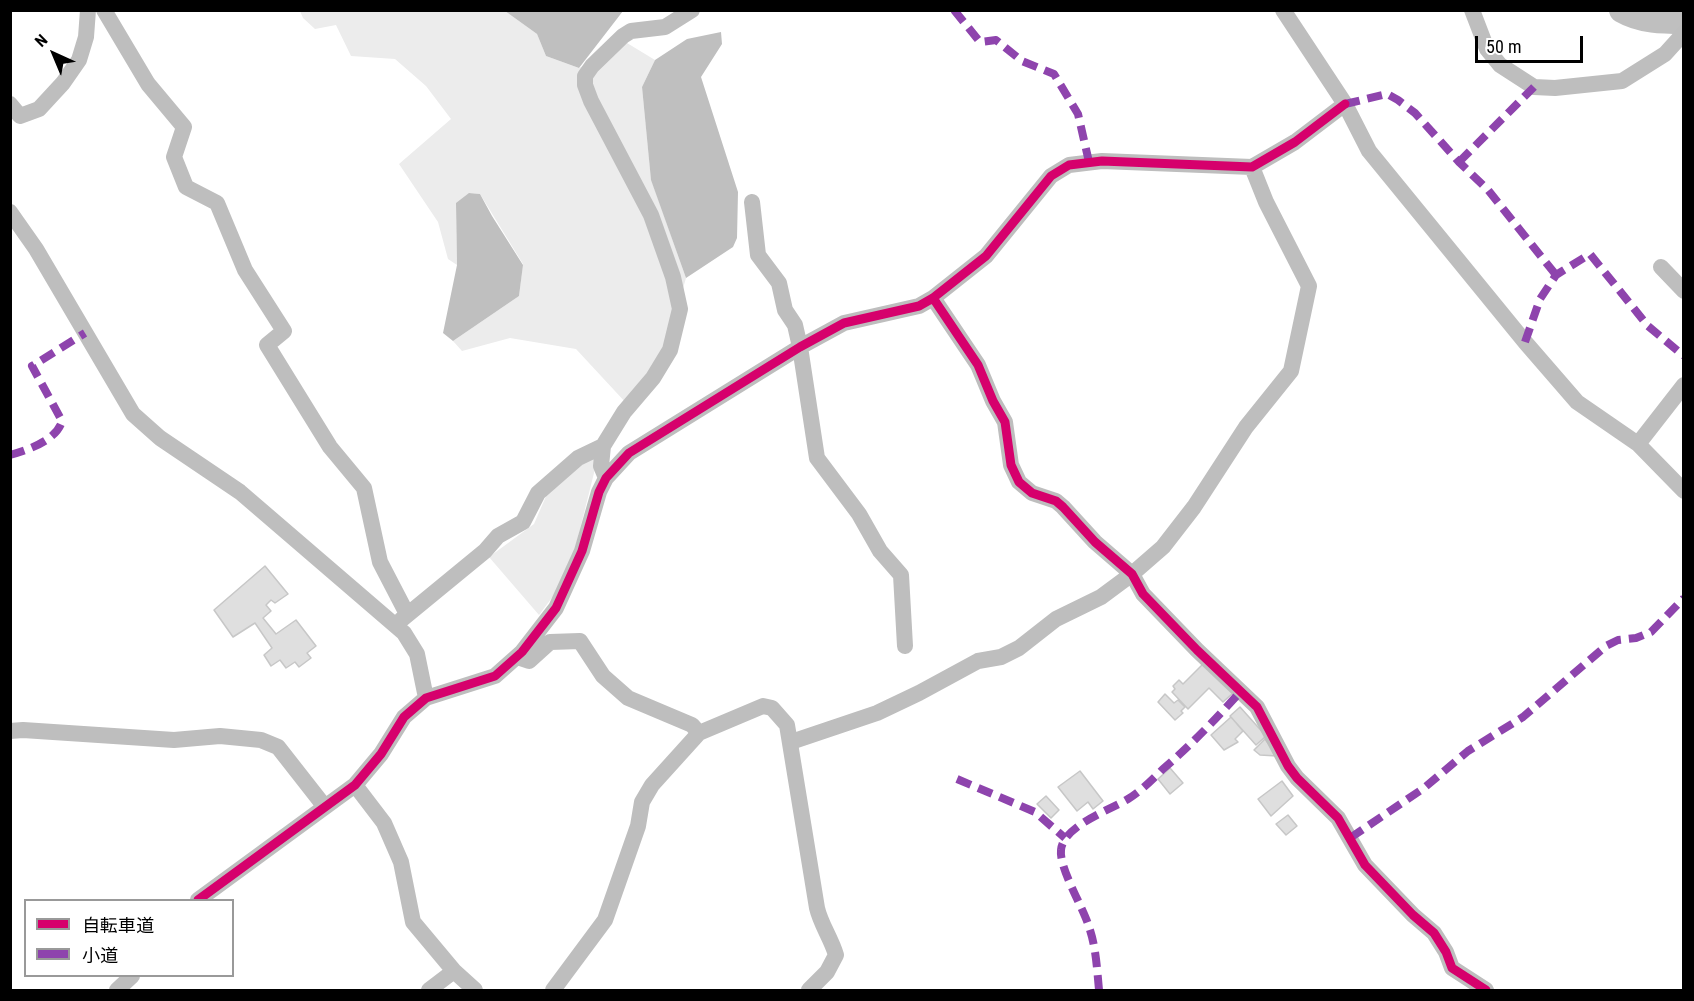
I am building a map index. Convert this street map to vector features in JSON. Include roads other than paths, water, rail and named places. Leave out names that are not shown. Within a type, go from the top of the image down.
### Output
[{"type":"street","points":[[14,115],[39,109],[63,83],[79,60],[86,37],[88,10]]},
{"type":"street","points":[[104,10],[148,84],[184,127],[174,158],[186,187],[217,203],[245,270],[284,331],[267,345],[330,447],[364,488],[380,562],[404,633],[417,654],[426,698]]},
{"type":"street","points":[[606,478],[601,466],[603,446],[624,412],[653,378],[670,350],[680,309],[673,277],[651,215],[591,101],[585,85],[585,76],[592,66],[631,31],[665,27],[692,10]]},
{"type":"street","points":[[1283,10],[1345,104],[1369,151],[1547,367],[1577,402],[1638,444],[1683,491]]},
{"type":"street","points":[[1472,10],[1487,49],[1500,65],[1534,87],[1555,88],[1622,81],[1665,54],[1683,33]]},
{"type":"street","points":[[199,899],[355,785],[381,754],[404,717],[426,698],[495,676],[517,657],[556,608],[582,551],[599,492],[606,478],[629,453],[800,347],[844,323],[919,306],[933,298],[986,256],[1051,176],[1069,165],[1102,160],[1252,167],[1294,142],[1345,104]]},
{"type":"street","points":[[791,741],[877,713],[978,661],[1001,657],[1018,648],[1056,619],[1101,597],[1132,574],[1162,547],[1182,523],[1246,427],[1291,371],[1309,286],[1266,202],[1252,167]]},
{"type":"street","points":[[752,202],[758,255],[779,283],[785,310],[795,324],[817,458],[859,514],[880,551],[901,574],[905,646]]},
{"type":"street","points":[[10,212],[36,249],[133,414],[160,438],[240,492],[401,620]]},
{"type":"street","points":[[1661,267],[1683,291]]},
{"type":"street","points":[[933,298],[978,365],[993,401],[1005,422],[1011,465],[1019,482],[1032,493],[1056,501],[1095,542],[1132,574],[1143,594],[1257,707],[1288,766],[1297,778],[1338,818],[1365,865],[1413,915],[1434,933],[1446,952],[1452,969],[1486,990]]},
{"type":"street","points":[[1638,444],[1683,385]]},
{"type":"street","points":[[401,620],[485,551],[498,536],[523,522],[538,493],[578,458],[603,446]]},
{"type":"street","points":[[517,657],[529,661],[550,642],[580,640],[603,676],[628,698],[692,725],[699,733]]},
{"type":"street","points":[[553,990],[605,920],[638,826],[642,802],[651,785],[699,733],[763,706],[772,708],[787,724],[817,908],[821,925],[836,955],[827,972],[809,990]]},
{"type":"street","points":[[10,731],[34,730],[174,740],[220,736],[261,740],[278,747],[325,807]]},
{"type":"street","points":[[355,785],[384,823],[401,862],[413,922],[454,971],[475,990]]},
{"type":"street","points":[[429,990],[454,971]]},
{"type":"street","points":[[117,990],[130,977]]},
{"type":"waterway","points":[[1622,10],[1644,18],[1684,21]]}]
